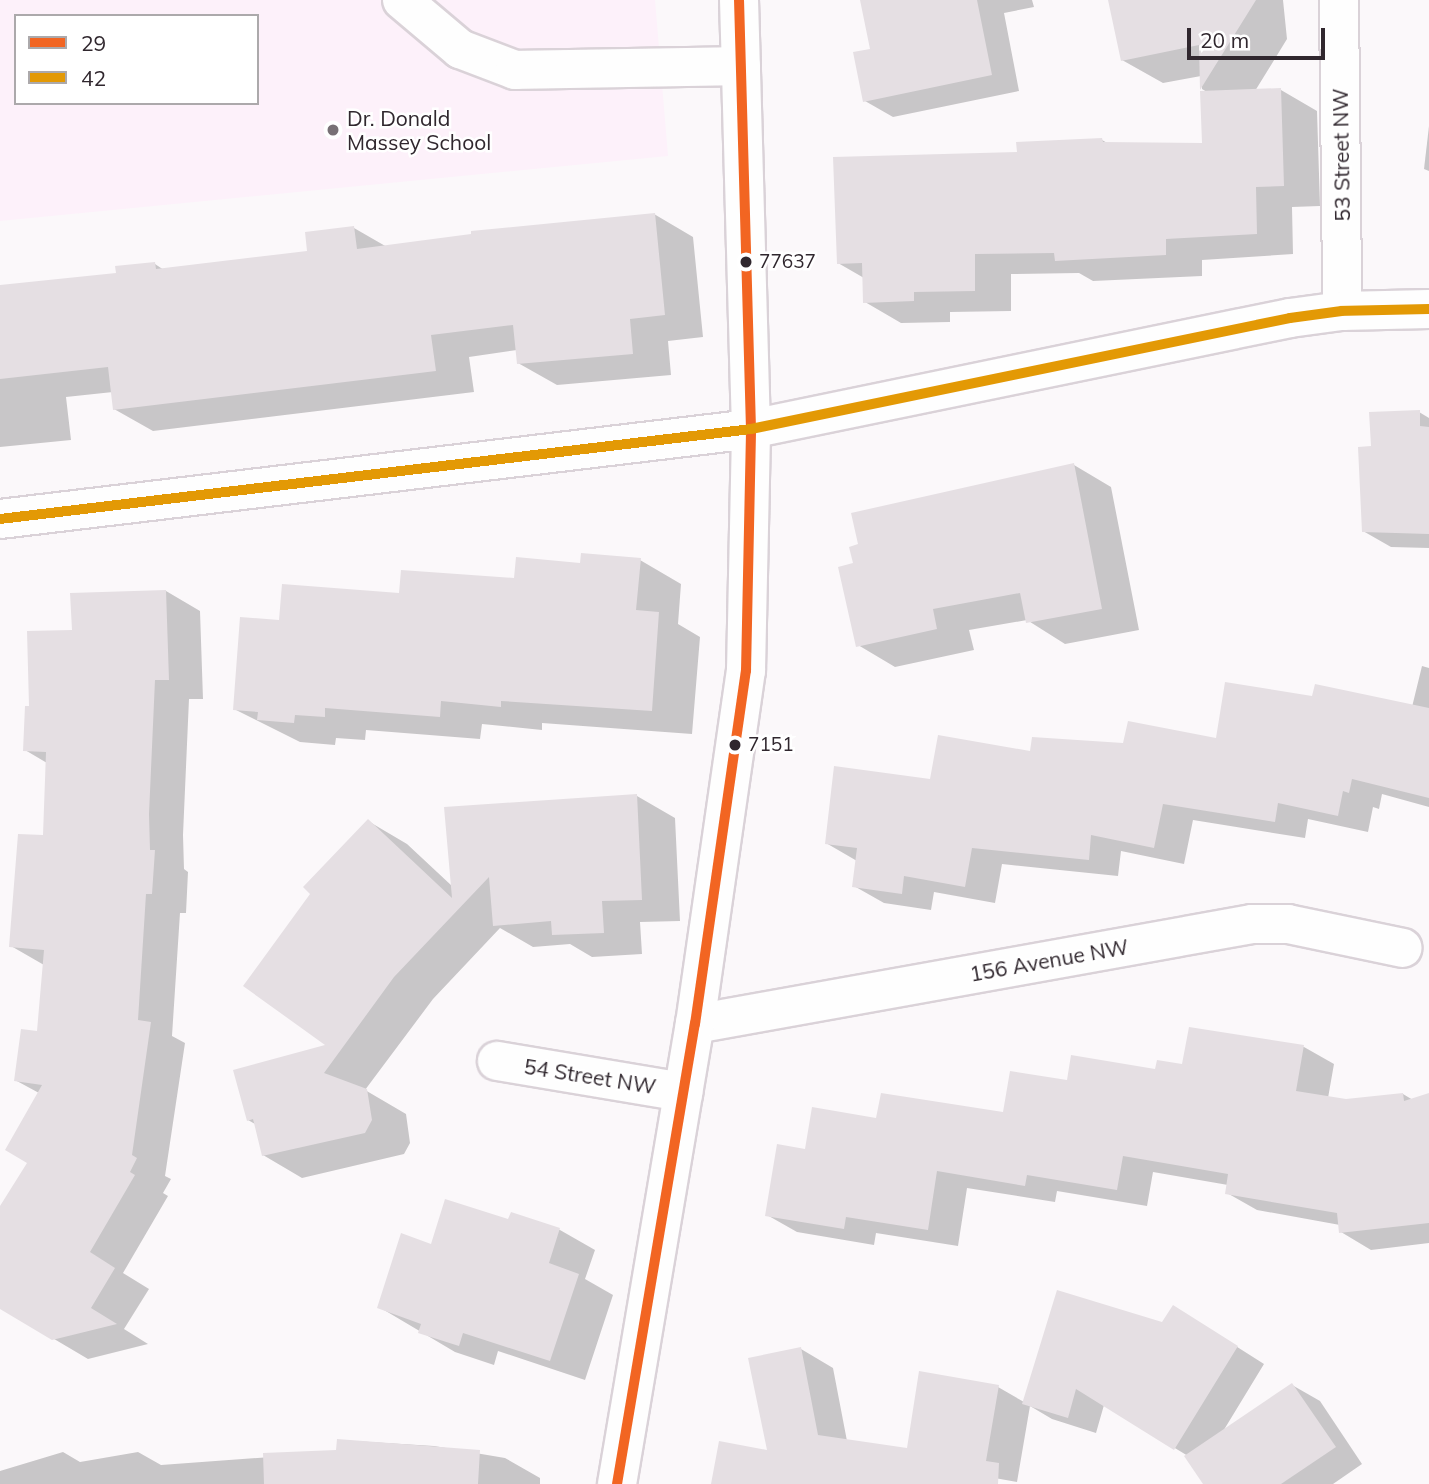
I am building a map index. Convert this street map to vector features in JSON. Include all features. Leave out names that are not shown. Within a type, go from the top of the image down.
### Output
[{"type":"street","points":[[401,0],[460,48],[515,70],[741,66]]},
{"type":"street","name":"54 Street NW","points":[[617,1484],[695,1024],[746,671],[751,429],[739,0]]},
{"type":"street","name":"53 Street NW","points":[[1339,0],[1342,310]]},
{"type":"street","points":[[0,519],[751,429],[1342,310],[1429,309]]},
{"type":"street","name":"156 Avenue NW","points":[[695,1024],[1252,924],[1322,929],[1403,948]]},
{"type":"street","name":"54 Street NW","points":[[497,1061],[683,1092]]},
{"type":"shaded area","name":"Dr. Donald Massey School","points":[[0,0],[655,0],[668,156],[0,221]]},
{"type":"building","points":[[860,0],[977,0],[992,75],[863,102],[853,52],[870,49]]},
{"type":"building","points":[[1108,0],[1256,0],[1200,90],[1199,45],[1121,61]]},
{"type":"building","points":[[1281,88],[1284,186],[1256,187],[1257,234],[1166,239],[1166,255],[1055,261],[1054,253],[975,254],[975,291],[914,292],[914,301],[863,303],[862,263],[837,264],[833,157],[1017,152],[1016,142],[1102,138],[1103,142],[1202,143],[1200,91]]},
{"type":"building","points":[[655,213],[665,315],[630,319],[633,354],[517,364],[513,325],[431,335],[436,371],[113,410],[108,367],[0,379],[0,285],[116,273],[115,266],[155,262],[156,269],[307,251],[305,232],[354,226],[357,249],[471,234],[471,231]]},
{"type":"building","points":[[1420,410],[1420,426],[1429,427],[1429,534],[1362,532],[1358,447],[1371,446],[1369,412]]},
{"type":"building","points":[[1074,463],[1102,609],[1026,623],[1020,593],[933,609],[937,629],[856,647],[838,567],[853,563],[849,547],[858,544],[851,513]]},
{"type":"building","points":[[581,553],[641,558],[636,610],[659,612],[652,711],[501,701],[501,707],[441,701],[440,717],[325,708],[325,717],[295,715],[294,723],[257,720],[258,712],[233,710],[240,617],[279,620],[282,584],[399,593],[401,570],[514,578],[516,557],[580,563]]},
{"type":"building","points":[[166,590],[169,680],[155,680],[149,814],[150,850],[155,850],[152,894],[146,894],[138,1020],[151,1022],[132,1155],[137,1158],[130,1172],[135,1175],[90,1252],[115,1268],[91,1308],[117,1324],[52,1340],[0,1309],[0,1206],[27,1163],[5,1150],[42,1085],[14,1081],[21,1029],[37,1031],[44,950],[9,947],[18,834],[43,835],[46,752],[23,751],[25,706],[29,706],[27,631],[72,630],[70,593]]},
{"type":"building","points":[[1225,682],[1312,696],[1315,684],[1429,708],[1429,798],[1352,779],[1349,793],[1343,791],[1338,816],[1278,803],[1275,822],[1163,804],[1154,848],[1091,835],[1089,860],[972,848],[965,887],[904,876],[902,894],[852,887],[857,848],[825,844],[834,766],[930,779],[938,735],[1030,751],[1032,737],[1123,743],[1128,721],[1216,738]]},
{"type":"building","points":[[637,794],[642,900],[602,901],[604,933],[552,935],[551,921],[493,926],[489,877],[394,977],[324,1073],[367,1089],[372,1120],[365,1133],[262,1156],[253,1119],[247,1121],[233,1070],[325,1045],[243,986],[310,894],[303,887],[368,819],[452,898],[444,807]]},
{"type":"building","points":[[1189,1027],[1304,1045],[1296,1091],[1346,1099],[1403,1093],[1404,1101],[1429,1093],[1429,1223],[1339,1233],[1337,1213],[1225,1194],[1228,1174],[1123,1156],[1117,1190],[1027,1175],[1025,1186],[937,1171],[928,1230],[846,1217],[844,1229],[765,1216],[777,1144],[805,1149],[812,1107],[876,1118],[881,1093],[1003,1112],[1010,1071],[1067,1080],[1071,1055],[1155,1069],[1157,1060],[1182,1064]]},
{"type":"building","points":[[445,1199],[508,1219],[511,1212],[560,1228],[549,1263],[579,1274],[550,1361],[463,1333],[459,1346],[418,1333],[421,1324],[377,1308],[401,1233],[431,1244]]},
{"type":"building","points":[[1057,1290],[1162,1322],[1173,1305],[1238,1346],[1174,1450],[1076,1389],[1068,1418],[1022,1404]]},
{"type":"building","points":[[801,1347],[818,1435],[907,1448],[919,1371],[999,1385],[986,1461],[999,1463],[998,1484],[711,1484],[719,1441],[767,1450],[748,1358]]},
{"type":"building","points":[[1292,1383],[1336,1447],[1281,1484],[1203,1484],[1184,1456]]},
{"type":"building","points":[[337,1439],[480,1450],[478,1484],[264,1484],[263,1453],[336,1450]]},
{"type":"transit line","name":"29","points":[[617,1484],[695,1024],[746,671],[751,429],[739,0]]},
{"type":"transit line","name":"42","points":[[0,519],[751,429],[1290,318],[1342,311],[1429,309]]},
{"type":"place","name":"Dr. Donald Massey School","points":[[333,130]]},
{"type":"place","name":"77637","points":[[746,262]]},
{"type":"place","name":"7151","points":[[735,745]]}]
